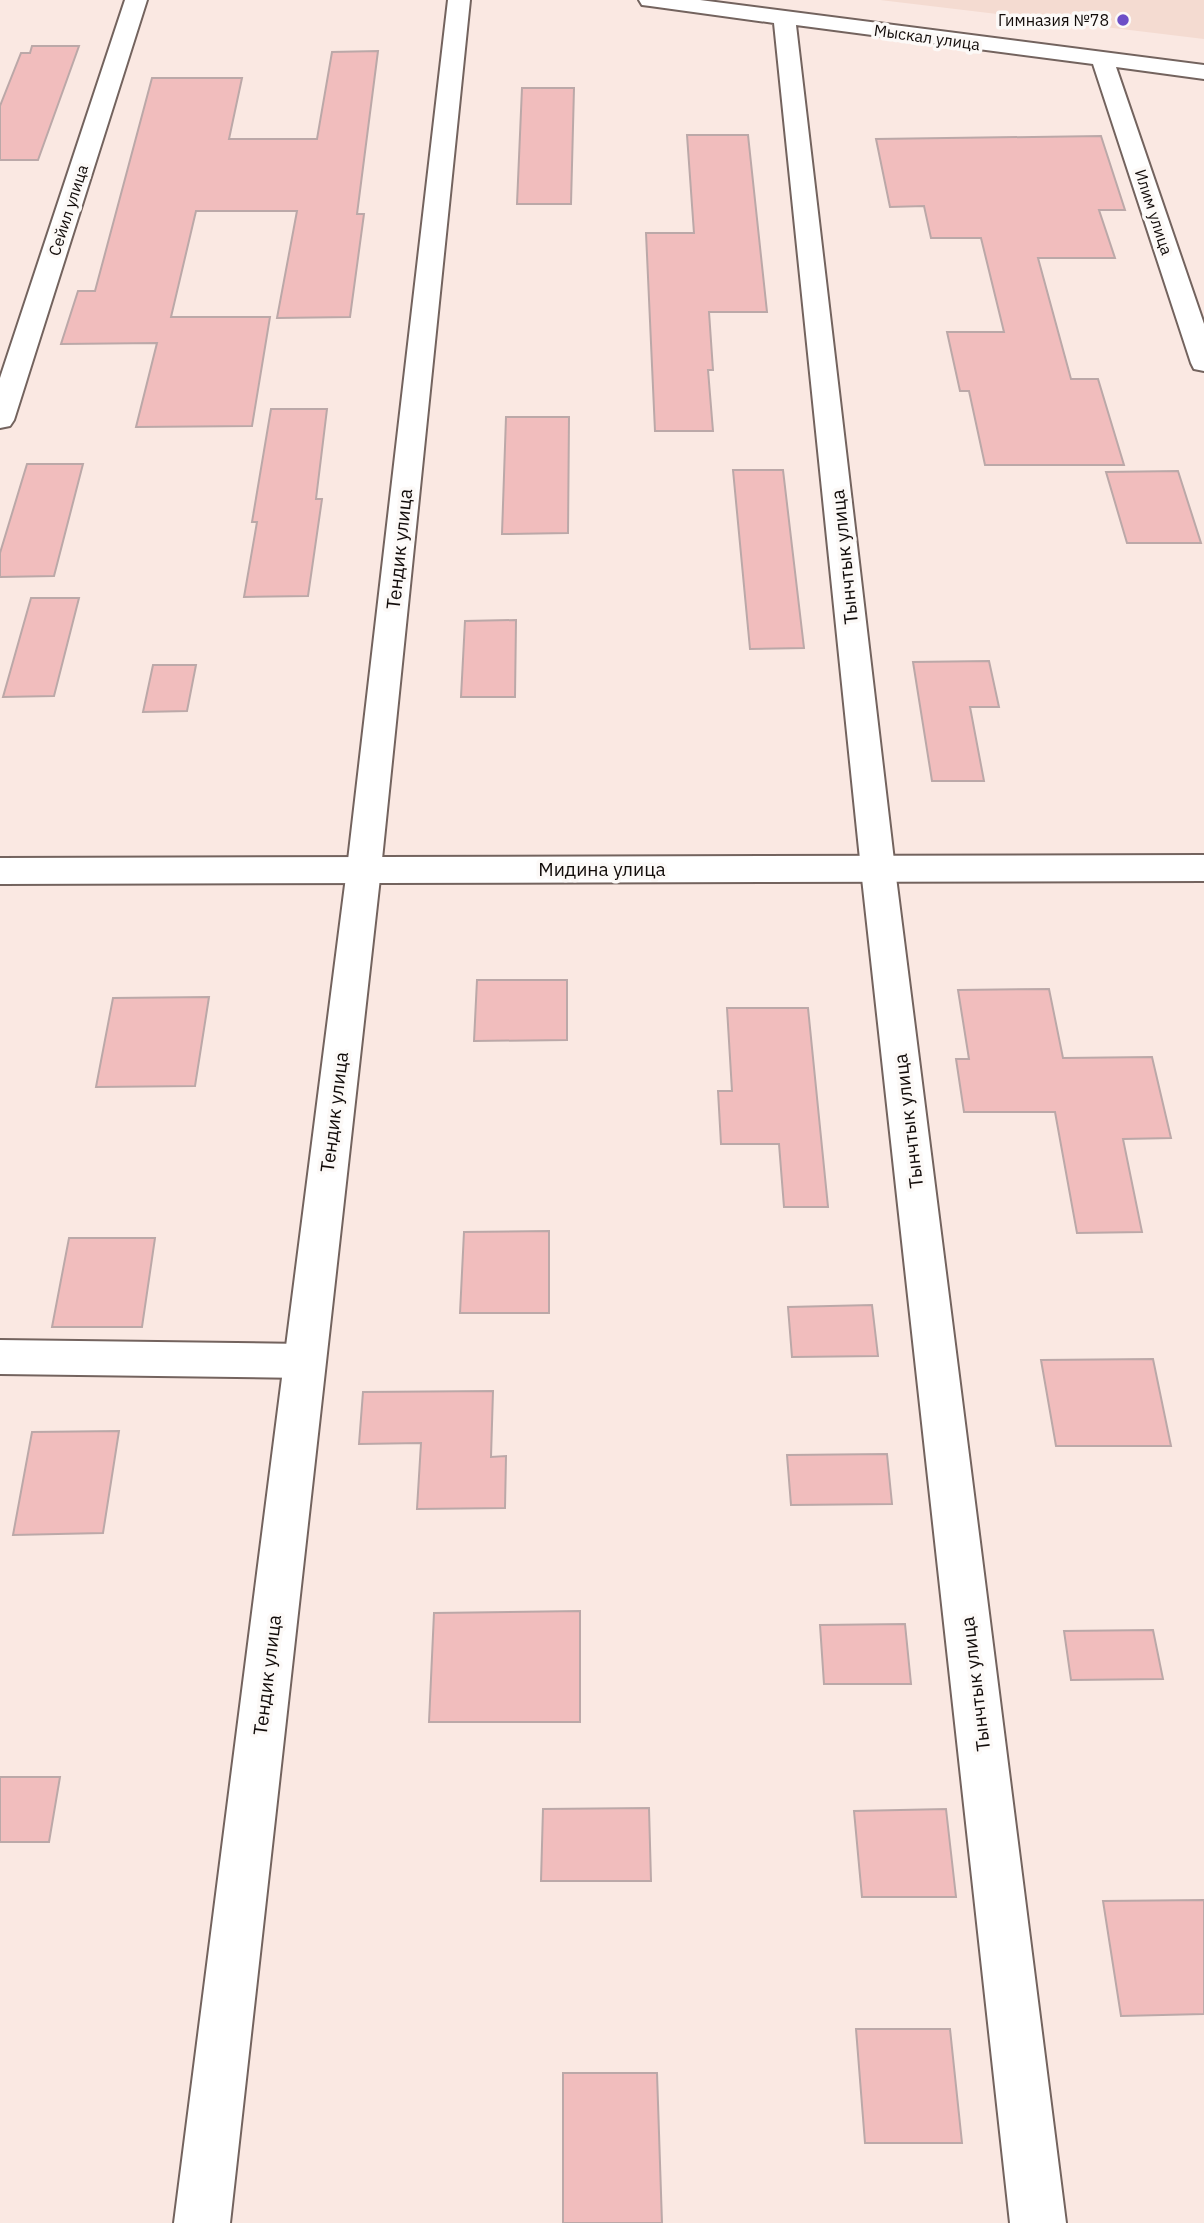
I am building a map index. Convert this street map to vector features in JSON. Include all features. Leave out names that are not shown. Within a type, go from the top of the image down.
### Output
[{"type":"street","name":"Сейил улица","points":[[0,420],[136,0]]},
{"type":"street","name":"Тендик улица","points":[[202,2223],[364,869],[459,0]]},
{"type":"street","name":"Мыскал улица","points":[[650,0],[1103,61],[1204,72]]},
{"type":"street","name":"Тынчтык улица","points":[[784,18],[878,869],[1038,2223]]},
{"type":"street","name":"Илим улица","points":[[1103,61],[1204,363]]},
{"type":"street","name":"Мидина улица","points":[[0,871],[1204,869]]},
{"type":"lane","points":[[0,1357],[305,1361]]},
{"type":"shaded area","name":"Гимназия №78","points":[[880,0],[1204,0],[1204,39]]},
{"type":"building","points":[[32,46],[79,46],[38,160],[0,160],[0,106],[21,53],[30,53]]},
{"type":"building","points":[[378,51],[357,214],[364,214],[350,317],[277,318],[297,211],[196,211],[171,317],[270,317],[252,426],[136,427],[157,343],[61,344],[78,291],[95,291],[152,78],[242,78],[229,139],[317,139],[332,52]]},
{"type":"building","points":[[522,88],[574,88],[571,204],[517,204]]},
{"type":"building","points":[[687,135],[748,135],[767,312],[709,312],[713,370],[708,370],[713,431],[655,431],[646,233],[694,233]]},
{"type":"building","points":[[1101,136],[1125,210],[1099,210],[1115,258],[1038,258],[1071,379],[1098,379],[1124,465],[985,465],[969,391],[960,391],[947,332],[1004,332],[981,238],[931,238],[924,206],[890,207],[876,139]]},
{"type":"building","points":[[271,409],[327,409],[316,499],[322,499],[308,596],[244,597],[257,522],[252,522]]},
{"type":"building","points":[[506,417],[569,417],[568,533],[502,534]]},
{"type":"building","points":[[27,464],[83,464],[54,576],[0,577],[0,553]]},
{"type":"building","points":[[733,470],[783,470],[804,648],[750,649]]},
{"type":"building","points":[[1178,471],[1201,543],[1127,543],[1106,472]]},
{"type":"building","points":[[31,598],[79,598],[54,696],[3,697]]},
{"type":"building","points":[[516,620],[515,697],[461,697],[465,621]]},
{"type":"building","points":[[989,661],[999,707],[970,707],[984,781],[932,781],[913,662]]},
{"type":"building","points":[[153,665],[196,665],[187,711],[143,712]]},
{"type":"building","points":[[477,980],[567,980],[567,1040],[474,1041]]},
{"type":"building","points":[[1049,989],[1063,1058],[1152,1057],[1171,1138],[1123,1139],[1142,1232],[1077,1233],[1055,1112],[964,1112],[956,1059],[969,1059],[958,990]]},
{"type":"building","points":[[209,997],[195,1086],[96,1087],[113,998]]},
{"type":"building","points":[[727,1008],[808,1008],[828,1207],[784,1207],[779,1144],[721,1144],[718,1091],[732,1091]]},
{"type":"building","points":[[549,1231],[549,1313],[460,1313],[464,1232]]},
{"type":"building","points":[[69,1238],[155,1238],[142,1327],[52,1327]]},
{"type":"building","points":[[872,1305],[878,1356],[792,1357],[788,1307]]},
{"type":"building","points":[[1153,1359],[1171,1446],[1056,1446],[1041,1360]]},
{"type":"building","points":[[493,1391],[491,1457],[506,1456],[505,1508],[417,1509],[421,1443],[359,1444],[363,1392]]},
{"type":"building","points":[[119,1431],[103,1533],[13,1535],[32,1432]]},
{"type":"building","points":[[887,1454],[892,1504],[791,1505],[787,1455]]},
{"type":"building","points":[[580,1611],[580,1722],[429,1722],[434,1613]]},
{"type":"building","points":[[905,1624],[911,1684],[824,1684],[820,1625]]},
{"type":"building","points":[[1153,1630],[1163,1679],[1071,1680],[1064,1631]]},
{"type":"building","points":[[0,1777],[60,1777],[49,1842],[0,1842]]},
{"type":"building","points":[[649,1808],[651,1881],[541,1881],[543,1809]]},
{"type":"building","points":[[946,1809],[956,1897],[862,1897],[854,1811]]},
{"type":"building","points":[[1204,1900],[1204,2014],[1121,2016],[1103,1901]]},
{"type":"building","points":[[856,2029],[950,2029],[962,2143],[865,2143]]},
{"type":"building","points":[[563,2073],[657,2073],[662,2223],[563,2223]]},
{"type":"place","name":"Гимназия №78","points":[[1123,20]]}]
